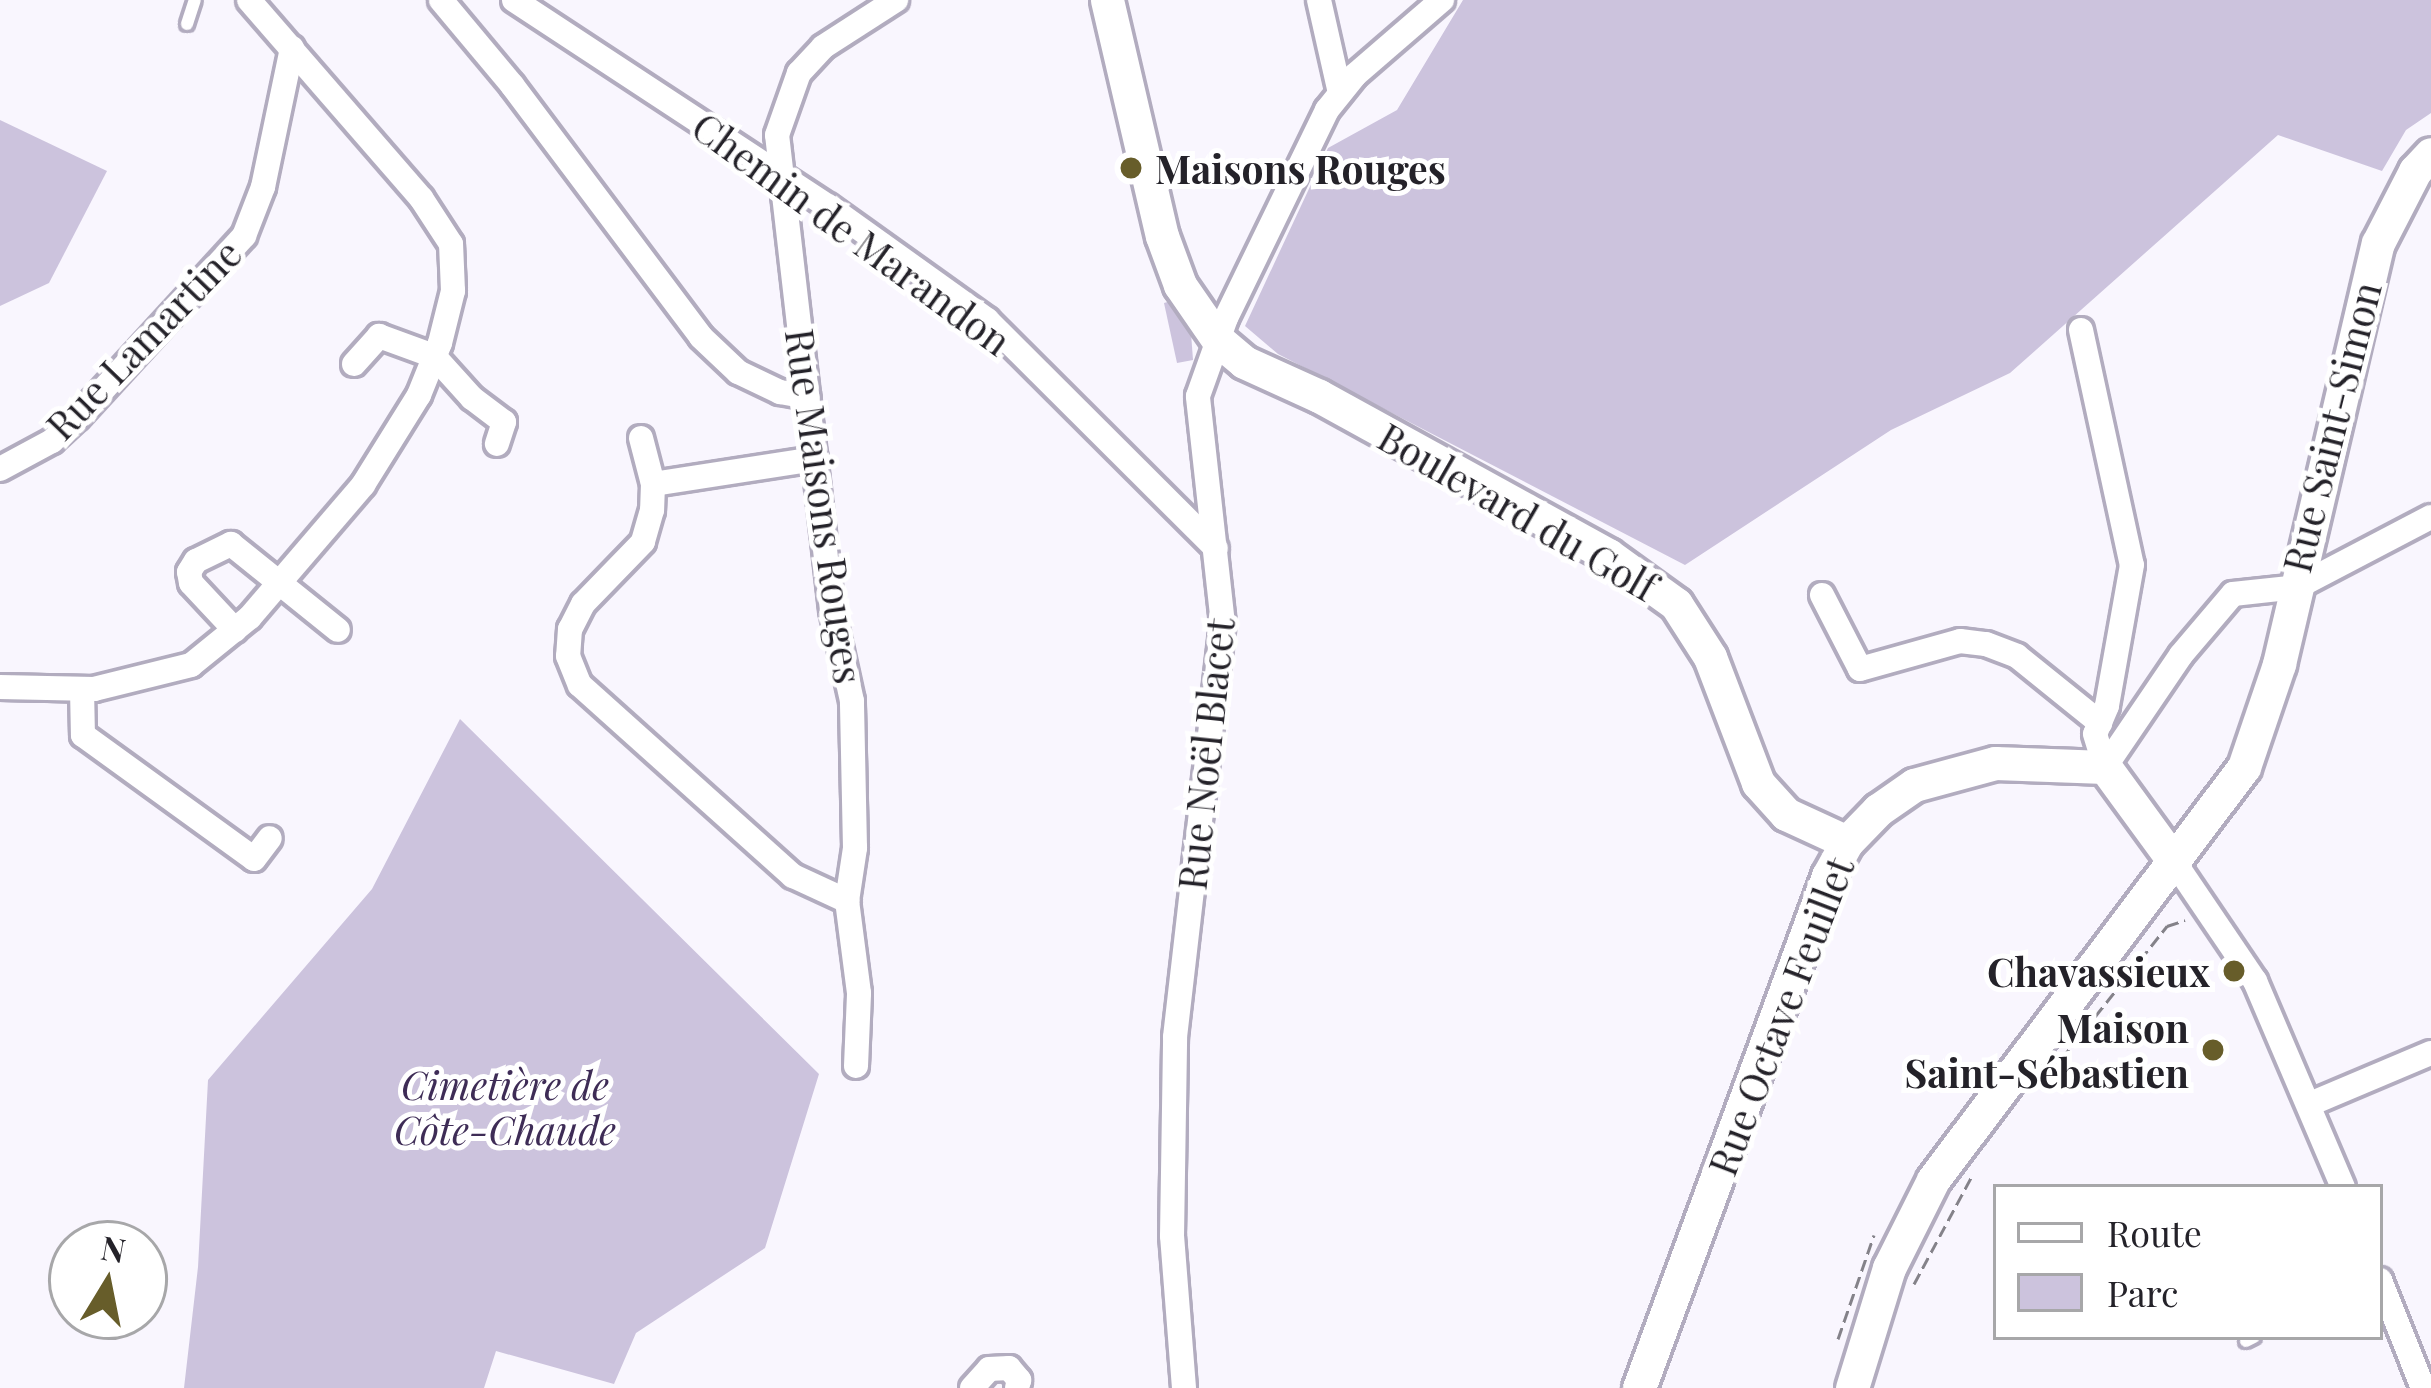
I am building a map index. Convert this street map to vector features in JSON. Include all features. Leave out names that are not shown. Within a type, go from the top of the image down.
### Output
[{"type":"street","points":[[0,687],[82,689],[138,682],[191,665],[235,630],[283,581],[363,485],[418,394],[434,356],[453,290],[451,244],[421,198],[249,0]]},
{"type":"street","points":[[441,0],[512,85],[701,337],[738,372],[779,392],[808,398]]},
{"type":"street","name":"Chemin de Marandon","points":[[514,0],[782,176],[987,320],[1216,548]]},
{"type":"street","name":"Rue Maisons Rouges","points":[[856,1066],[859,992],[847,901],[855,848],[852,700],[832,610],[777,135],[799,73],[823,46],[896,0]]},
{"type":"street","points":[[1107,0],[1162,236],[1180,285],[1218,340]]},
{"type":"street","points":[[1319,0],[1340,93]]},
{"type":"street","name":"Rue Noël Blacet","points":[[1184,1388],[1172,1236],[1174,1037],[1223,624],[1198,396],[1218,340],[1327,110],[1442,0]]},
{"type":"street","name":"Rue Lamartine","points":[[0,469],[52,441],[78,417],[244,236],[263,187],[292,48]]},
{"type":"street","name":"Rue Saint-Simon","points":[[2105,767],[2181,655],[2233,594],[2297,587],[2378,243],[2415,171],[2431,154]]},
{"type":"street","points":[[2081,330],[2132,566],[2095,734],[2105,767],[2255,981],[2342,1184]]},
{"type":"street","points":[[354,364],[379,336],[434,356],[472,398],[504,422],[497,444]]},
{"type":"street","name":"Boulevard du Golf","points":[[1218,340],[1244,362],[1319,396],[1608,555],[1676,604],[1710,657],[1758,783],[1786,814],[1846,842]]},
{"type":"street","points":[[641,438],[653,484],[643,542],[583,604],[570,629],[568,656],[580,685],[793,876],[847,901]]},
{"type":"street","points":[[653,484],[815,459]]},
{"type":"street","points":[[1852,1388],[1889,1268],[1933,1180],[2244,766],[2279,664],[2297,587],[2431,517]]},
{"type":"street","points":[[235,630],[191,583],[189,572],[196,561],[231,544],[283,581],[338,630]]},
{"type":"street","points":[[1822,595],[1860,669],[1960,641],[1986,644],[2017,656],[2100,723]]},
{"type":"street","points":[[82,689],[83,735],[254,859],[270,838]]},
{"type":"street","name":"Rue Octave Feuillet","points":[[1639,1388],[1828,877],[1846,842],[1878,810],[1914,785],[1957,770],[1995,763],[2105,767]]},
{"type":"street","points":[[2310,1104],[2431,1053]]},
{"type":"street","points":[[2383,1287],[2423,1384]]},
{"type":"street","points":[[972,1388],[989,1369],[1009,1368],[1018,1380],[1017,1388]]},
{"type":"lane","points":[[187,24],[195,0]]},
{"type":"path","points":[[2038,1088],[2167,926],[2194,917],[2204,903]]},
{"type":"path","points":[[1904,1301],[1980,1161]]},
{"type":"green space","points":[[1463,0],[2431,0],[2431,113],[2406,130],[2382,171],[2278,135],[2010,373],[1891,430],[1685,565],[1278,354],[1245,326],[1328,148],[1397,110]]},
{"type":"green space","points":[[0,120],[107,171],[49,283],[0,306]]},
{"type":"green space","points":[[1171,301],[1191,333],[1193,360],[1177,363],[1164,303]]},
{"type":"green space","name":"Cimetière de Côte-Chaude","points":[[460,719],[819,1074],[765,1248],[636,1333],[614,1384],[496,1351],[484,1388],[184,1388],[198,1267],[208,1080],[372,889]]},
{"type":"place","name":"Maisons Rouges","points":[[1131,168]]},
{"type":"place","name":"Chavassieux","points":[[2234,971]]},
{"type":"place","name":"Maison Saint-Sébastien","points":[[2213,1050]]}]
